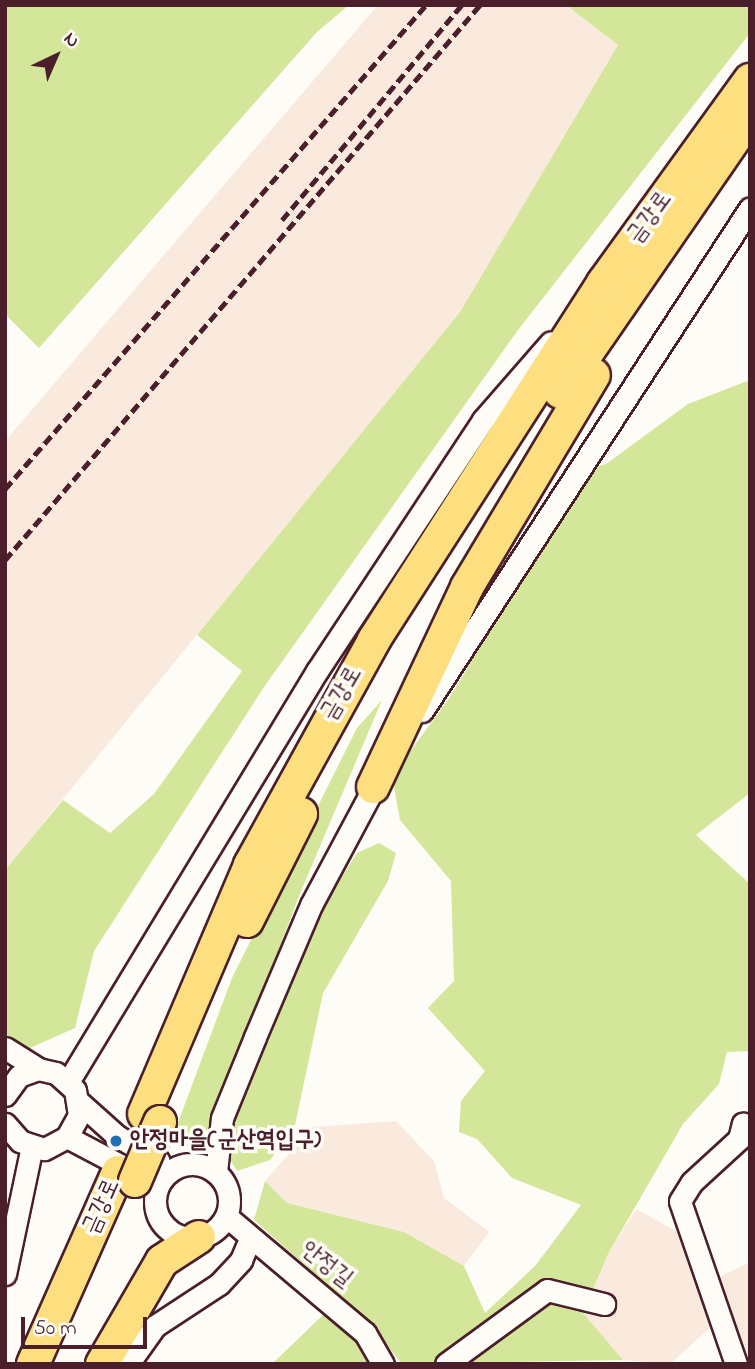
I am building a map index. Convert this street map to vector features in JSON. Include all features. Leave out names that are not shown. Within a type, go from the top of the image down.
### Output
[{"type":"highway","name":"금강로","points":[[56,1364],[137,1181],[152,1118],[250,865],[312,747],[603,283],[750,80]]},
{"type":"highway","name":"금강로","points":[[152,1118],[238,939],[381,667],[551,405],[750,117]]},
{"type":"highway","points":[[373,787],[431,655],[520,493],[750,127]]},
{"type":"highway","name":"금강로","points":[[33,1364],[137,1181]]},
{"type":"highway","points":[[102,1364],[162,1261],[199,1237]]},
{"type":"street","points":[[216,1172],[222,1118],[254,1037],[311,905],[373,787],[750,208]]},
{"type":"street","points":[[68,1082],[317,671],[484,421],[603,283]]},
{"type":"street","points":[[5,1048],[38,1069],[68,1082],[79,1102],[117,1136],[171,1169]]},
{"type":"street","points":[[7,1086],[38,1069]]},
{"type":"street","points":[[5,1124],[32,1146],[44,1149],[67,1137],[75,1127],[79,1102]]},
{"type":"street","points":[[736,1364],[680,1200],[739,1139],[743,1123]]},
{"type":"street","points":[[67,1137],[137,1181],[164,1226],[186,1238],[199,1237],[226,1216],[228,1192],[216,1172],[194,1163],[137,1181]]},
{"type":"street","points":[[5,1274],[32,1146]]},
{"type":"street","points":[[5,1194],[18,1218]]},
{"type":"street","name":"안정길","points":[[226,1216],[250,1239],[357,1325],[383,1364]]},
{"type":"street","points":[[128,1364],[155,1326],[219,1284],[241,1260],[250,1239]]},
{"type":"street","points":[[446,1364],[547,1290],[604,1304]]},
{"type":"shaded area","points":[[378,5],[566,5],[618,45],[460,312],[5,870],[5,441]]},
{"type":"shaded area","points":[[396,1121],[434,1161],[444,1198],[489,1232],[464,1266],[404,1232],[287,1203],[265,1181],[313,1127]]},
{"type":"shaded area","points":[[636,1209],[678,1232],[714,1324],[670,1364],[623,1360],[583,1314],[608,1254]]},
{"type":"shaded area","points":[[750,1262],[750,1362],[717,1278]]},
{"type":"green space","points":[[5,5],[349,5],[317,32],[39,348],[5,314]]},
{"type":"green space","points":[[566,5],[750,5],[750,33],[518,330],[264,687],[94,951],[75,1028],[5,1059],[5,870],[63,800],[110,833],[154,794],[242,671],[197,635],[460,312],[618,45]]},
{"type":"green space","points":[[750,380],[750,793],[696,835],[750,884],[750,1051],[727,1052],[719,1084],[683,1124],[608,1254],[583,1313],[623,1360],[402,1364],[367,1320],[254,1220],[265,1181],[287,1203],[404,1232],[464,1266],[485,1313],[535,1266],[581,1205],[512,1178],[477,1139],[459,1132],[461,1101],[485,1071],[428,1008],[454,981],[451,881],[400,820],[392,776],[450,697],[587,469],[606,464],[688,404]]},
{"type":"green space","points":[[382,700],[301,891],[202,1151],[170,1144],[232,978],[357,728]]},
{"type":"green space","points":[[379,843],[396,853],[388,881],[323,993],[294,1130],[270,1160],[237,1171],[225,1151],[245,1085],[331,894],[357,853]]},
{"type":"green space","points":[[325,1313],[357,1335],[374,1364],[272,1364]]},
{"type":"railway","points":[[5,489],[426,5]]},
{"type":"railway","points":[[282,220],[462,5]]},
{"type":"railway","points":[[5,560],[480,5]]},
{"type":"place","name":"안정마을(군산역입구)","points":[[116,1141]]}]
